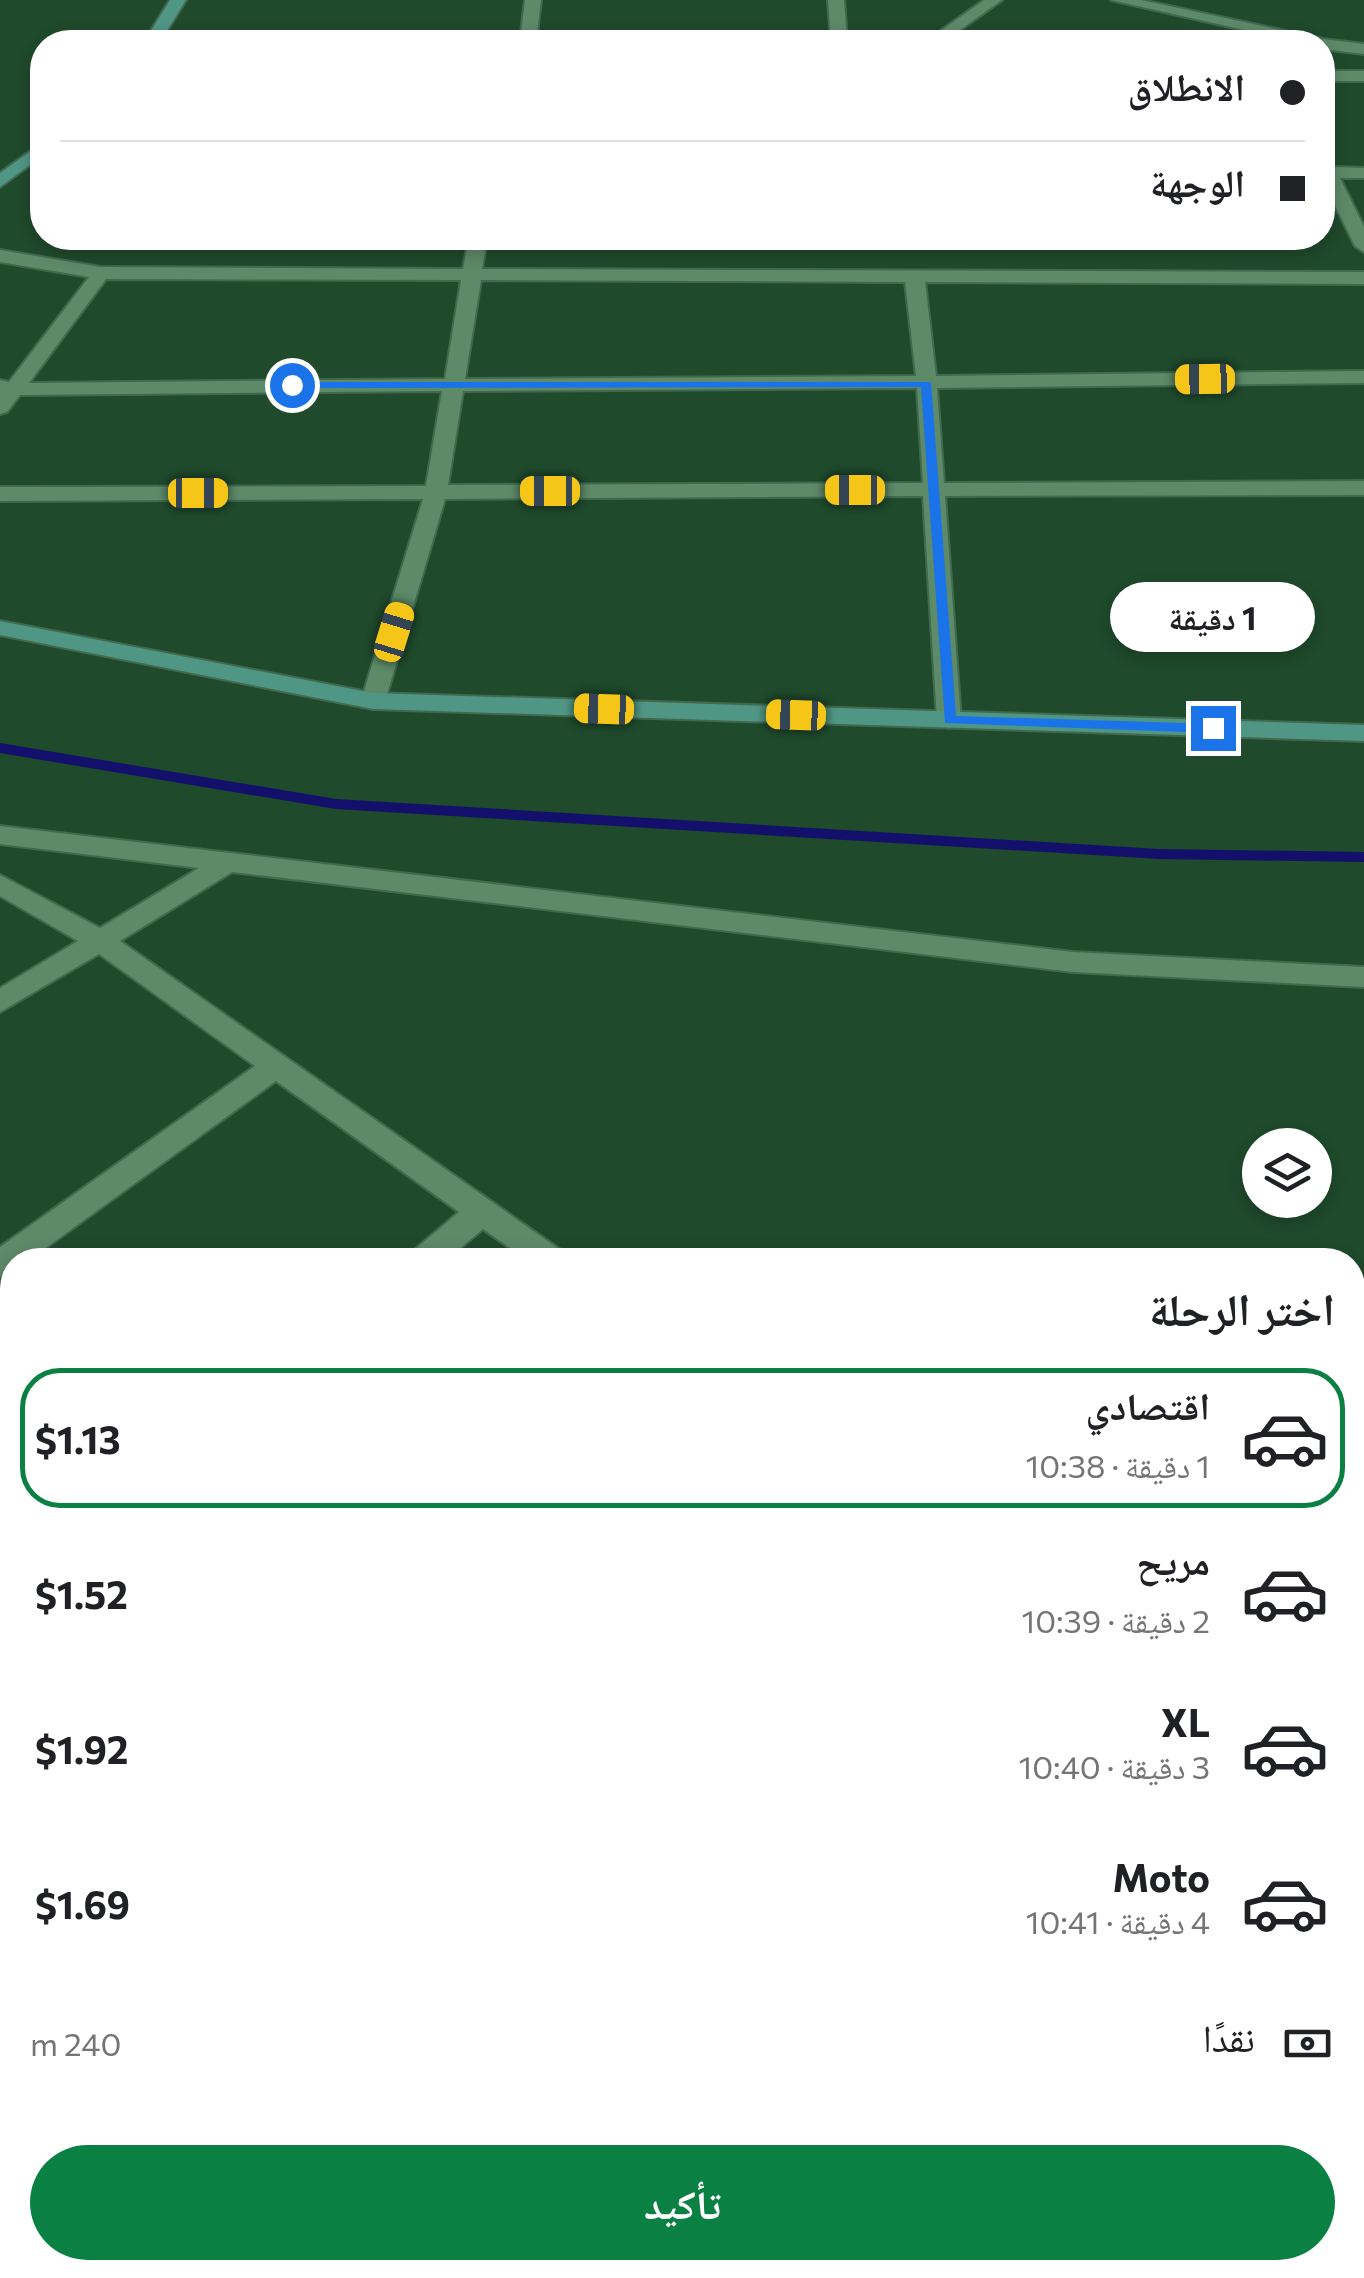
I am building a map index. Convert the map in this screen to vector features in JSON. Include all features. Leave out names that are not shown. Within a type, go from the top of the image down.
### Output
[{"type":"street","points":[[159,30],[178,0]]},
{"type":"street","points":[[530,30],[534,0]]},
{"type":"street","points":[[836,0],[838,30]]},
{"type":"street","points":[[950,30],[994,0]]},
{"type":"street","points":[[1119,0],[1259,30]]},
{"type":"street","points":[[1335,45],[1364,49]]},
{"type":"street","points":[[1335,76],[1364,76]]},
{"type":"street","points":[[0,182],[30,160]]},
{"type":"street","points":[[1335,168],[1364,174]]},
{"type":"street","points":[[1335,185],[1364,246]]},
{"type":"street","points":[[373,702],[436,492],[476,250]]},
{"type":"street","points":[[0,256],[101,273],[1364,278]]},
{"type":"street","points":[[0,408],[7,387],[101,273]]},
{"type":"street","points":[[914,274],[927,384],[950,720]]},
{"type":"street","points":[[7,387],[927,384],[1364,377]]},
{"type":"street","points":[[0,494],[1364,488]]},
{"type":"street","points":[[0,628],[373,702],[1364,733]]},
{"type":"street","points":[[0,836],[1074,962],[1364,977]]},
{"type":"street","points":[[0,1002],[228,862]]},
{"type":"street","points":[[0,884],[97,940],[534,1248]]},
{"type":"street","points":[[22,1248],[276,1066]]},
{"type":"street","points":[[438,1248],[482,1211]]},
{"type":"waterway","points":[[0,748],[336,804],[1159,854],[1364,857]]},
{"type":"route","points":[[292,385],[927,384],[950,720],[1213,728]]}]
